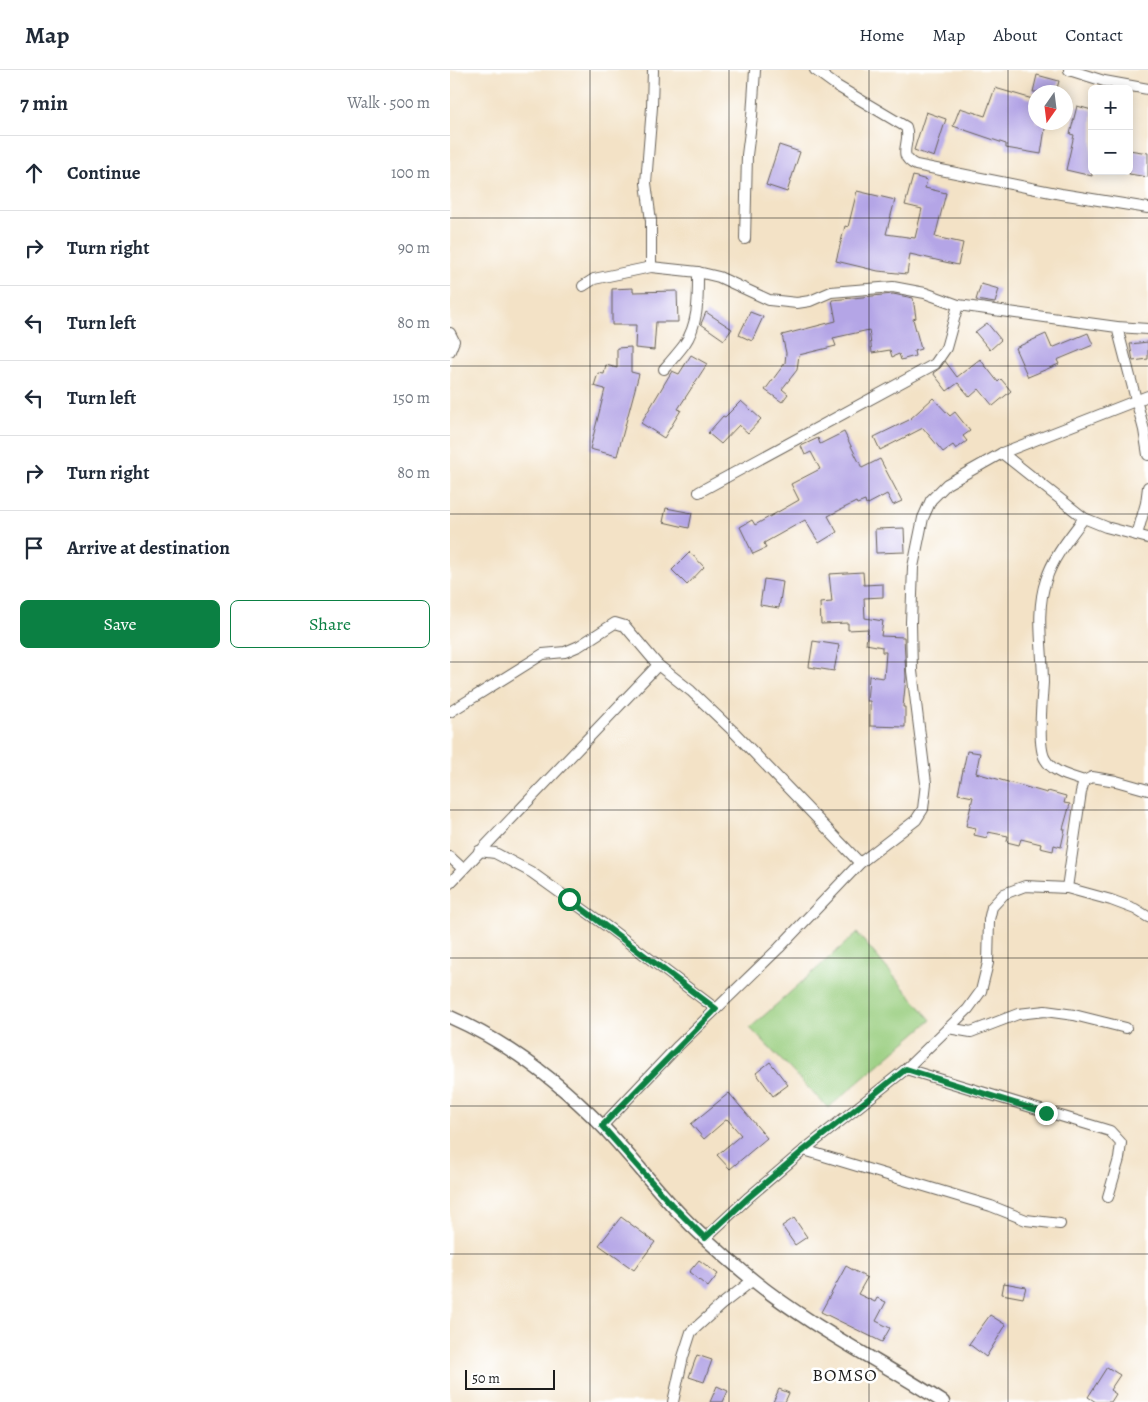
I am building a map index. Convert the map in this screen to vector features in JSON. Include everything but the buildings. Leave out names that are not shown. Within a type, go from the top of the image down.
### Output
[{"type":"street","points":[[651,267],[650,221],[646,183],[652,107],[652,70]]},
{"type":"street","points":[[745,238],[747,155],[755,70]]},
{"type":"street","points":[[815,70],[837,86],[906,127],[908,134],[904,154],[908,161],[916,165],[1062,194],[1148,208]]},
{"type":"street","points":[[1069,70],[1104,81],[1148,89]]},
{"type":"street","points":[[583,286],[594,278],[651,267],[698,272],[719,277],[769,300],[797,303],[810,301],[831,292],[893,287],[925,293],[958,305],[1117,327],[1148,329]]},
{"type":"street","points":[[664,369],[685,344],[693,329],[698,301],[698,272]]},
{"type":"street","points":[[699,492],[935,364],[946,348],[958,305]]},
{"type":"street","points":[[1117,327],[1137,402],[1148,455]]},
{"type":"street","points":[[450,333],[454,341],[450,351]]},
{"type":"street","points":[[602,1126],[716,1009],[779,948],[860,863],[916,820],[923,809],[926,784],[912,672],[911,622],[913,567],[923,518],[931,500],[946,484],[1002,454],[1137,402],[1148,396]]},
{"type":"street","points":[[1002,454],[1084,518],[1106,527],[1148,538]]},
{"type":"street","points":[[1137,535],[1148,488]]},
{"type":"street","points":[[1084,518],[1064,546],[1046,579],[1042,594],[1041,740],[1044,758],[1053,770],[1084,781],[1092,777],[1116,781],[1148,790]]},
{"type":"street","points":[[450,712],[543,654],[565,652],[579,646],[615,623],[625,626],[658,665],[691,691],[733,731],[860,863]]},
{"type":"street","points":[[450,883],[658,665]]},
{"type":"street","points":[[1067,888],[1084,781]]},
{"type":"street","points":[[479,851],[495,852],[531,872],[716,1009]]},
{"type":"street","points":[[450,857],[463,869]]},
{"type":"street","points":[[705,1238],[804,1150],[906,1069],[968,1010],[980,991],[988,964],[989,920],[992,907],[1004,894],[1025,886],[1067,888],[1110,900],[1135,909],[1148,917]]},
{"type":"street","points":[[948,1028],[971,1032],[1018,1014],[1045,1011],[1074,1015],[1126,1028]]},
{"type":"street","points":[[450,1017],[507,1047],[556,1084],[602,1126],[671,1204],[705,1238],[753,1280],[847,1343],[902,1375],[943,1402]]},
{"type":"street","points":[[906,1069],[1110,1131],[1121,1144],[1119,1159],[1108,1197]]},
{"type":"street","points":[[804,1150],[991,1206],[1026,1220],[1060,1224]]},
{"type":"street","points":[[673,1402],[683,1357],[691,1332],[720,1305],[753,1280]]},
{"type":"green space","points":[[857,933],[931,1020],[828,1108],[750,1028]]},
{"type":"district","name":"BOMSO","points":[[845,1375]]},
{"type":"route","points":[[569,899],[716,1009],[602,1126],[671,1204],[705,1238],[804,1150],[906,1069],[1046,1113]]}]
